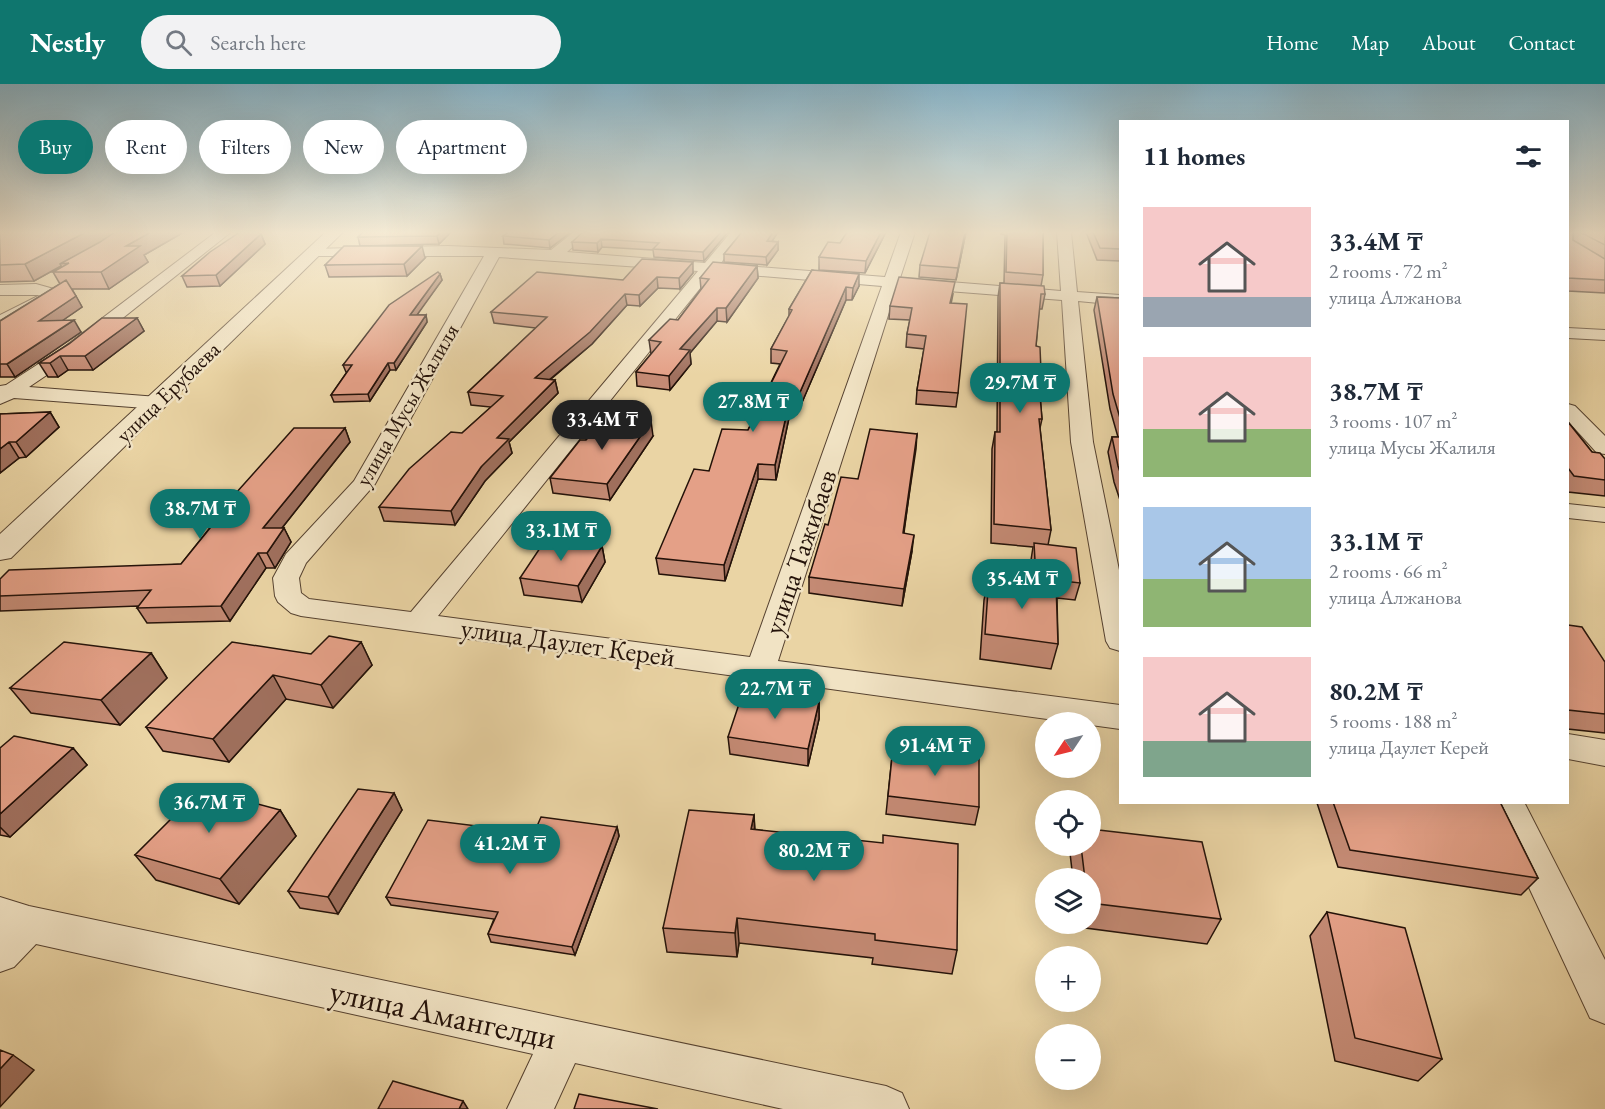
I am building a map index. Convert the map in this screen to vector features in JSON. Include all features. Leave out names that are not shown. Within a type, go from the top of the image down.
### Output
[{"type":"street","points":[[36,289],[53,280]]},
{"type":"street","points":[[3,393],[69,352],[162,280]]},
{"type":"street","name":"улица Ерубаева","points":[[0,551],[158,403],[284,280]]},
{"type":"street","name":"улица Мусы Жалиля","points":[[301,607],[288,596],[286,578],[295,560],[364,484],[478,280]]},
{"type":"street","points":[[418,622],[698,280]]},
{"type":"street","points":[[876,280],[1119,300]]},
{"type":"street","points":[[1068,280],[1083,442],[1119,636]]},
{"type":"street","name":"улица Тажибаев","points":[[761,668],[891,281]]},
{"type":"street","points":[[0,290],[36,289],[54,294],[0,321]]},
{"type":"street","points":[[1569,333],[1605,336]]},
{"type":"street","points":[[3,393],[158,403]]},
{"type":"street","points":[[1569,411],[1605,448]]},
{"type":"street","points":[[1569,511],[1605,515]]},
{"type":"street","name":"улица Даулет Керей","points":[[301,607],[1119,717]]},
{"type":"street","points":[[1569,747],[1605,753]]},
{"type":"street","points":[[1507,804],[1605,1003]]},
{"type":"street","points":[[0,953],[14,919]]},
{"type":"street","name":"улица Амангелди","points":[[14,919],[886,1109]]},
{"type":"street","points":[[530,1109],[563,1040]]},
{"type":"building","points":[[66,280],[76,296],[39,321],[74,320],[7,364],[0,364],[0,321]]},
{"type":"building","points":[[426,280],[436,280],[410,315],[426,315],[394,363],[388,363],[368,394],[331,395],[352,365],[343,365],[389,305]]},
{"type":"building","points":[[528,280],[654,280],[639,295],[625,294],[590,332],[535,378],[555,380],[497,438],[509,439],[481,467],[451,511],[379,507],[409,469],[451,432],[462,433],[503,396],[468,392],[547,317],[491,312]]},
{"type":"building","points":[[708,280],[747,280],[726,308],[717,308],[680,349],[690,350],[669,376],[636,372],[661,342],[649,340],[670,319],[678,320]]},
{"type":"building","points":[[806,280],[856,280],[853,288],[846,287],[797,399],[790,399],[775,465],[758,464],[724,565],[656,558],[694,469],[709,471],[722,429],[748,430],[787,351],[771,349],[792,310],[789,309]]},
{"type":"building","points":[[898,280],[955,282],[950,303],[967,304],[958,393],[917,390],[926,336],[907,334],[912,308],[890,306]]},
{"type":"building","points":[[1000,283],[1044,286],[1045,294],[1041,294],[1036,346],[1040,347],[1041,372],[1038,371],[1042,419],[1039,419],[1051,530],[994,524],[995,432],[1000,432]]},
{"type":"building","points":[[1097,297],[1119,298],[1119,415],[1113,394]]},
{"type":"building","points":[[102,318],[137,318],[85,356],[60,356],[50,363],[39,363],[69,344]]},
{"type":"building","points":[[50,412],[16,442],[9,442],[0,449],[0,414]]},
{"type":"building","points":[[609,415],[651,421],[607,484],[550,478],[580,440],[586,440]]},
{"type":"building","points":[[1569,423],[1592,452],[1600,453],[1605,459],[1605,480],[1574,476],[1569,469]]},
{"type":"building","points":[[294,428],[345,428],[263,528],[284,528],[267,553],[258,553],[221,606],[137,608],[151,590],[0,596],[0,579],[9,570],[181,564],[223,512],[219,512]]},
{"type":"building","points":[[870,429],[917,434],[903,533],[914,535],[904,589],[809,577],[825,524],[828,525],[841,477],[858,479]]},
{"type":"building","points":[[1112,437],[1119,437],[1119,469]]},
{"type":"building","points":[[546,539],[602,546],[578,586],[520,578]]},
{"type":"building","points":[[1034,543],[1076,548],[1080,583],[1036,578]]},
{"type":"building","points":[[989,576],[1056,584],[1058,644],[985,634]]},
{"type":"building","points":[[1569,625],[1582,627],[1605,662],[1605,714],[1569,710]]},
{"type":"building","points":[[329,636],[361,642],[321,685],[273,675],[213,739],[146,727],[232,642],[311,654]]},
{"type":"building","points":[[64,642],[151,653],[101,700],[10,688]]},
{"type":"building","points":[[743,692],[819,702],[808,749],[728,737]]},
{"type":"building","points":[[14,736],[73,748],[0,814],[0,748]]},
{"type":"building","points":[[893,747],[979,757],[979,807],[888,796]]},
{"type":"building","points":[[201,789],[280,810],[220,879],[135,855]]},
{"type":"building","points":[[358,789],[394,793],[328,897],[288,891]]},
{"type":"building","points":[[1334,804],[1501,804],[1538,878],[1350,850]]},
{"type":"building","points":[[689,810],[754,815],[751,829],[883,843],[883,835],[958,844],[957,950],[875,940],[875,934],[737,918],[735,933],[663,928]]},
{"type":"building","points":[[541,817],[617,827],[572,947],[488,934],[498,912],[386,897],[428,820],[534,833]]},
{"type":"building","points":[[1101,830],[1202,842],[1221,919],[1101,904],[1101,868],[1084,868],[1082,856],[1101,856]]},
{"type":"building","points":[[1327,912],[1405,928],[1442,1059],[1355,1038]]},
{"type":"building","points":[[0,1050],[13,1055],[0,1069]]},
{"type":"building","points":[[393,1081],[463,1101],[459,1109],[378,1109]]},
{"type":"building","points":[[579,1094],[658,1109],[574,1109]]}]
